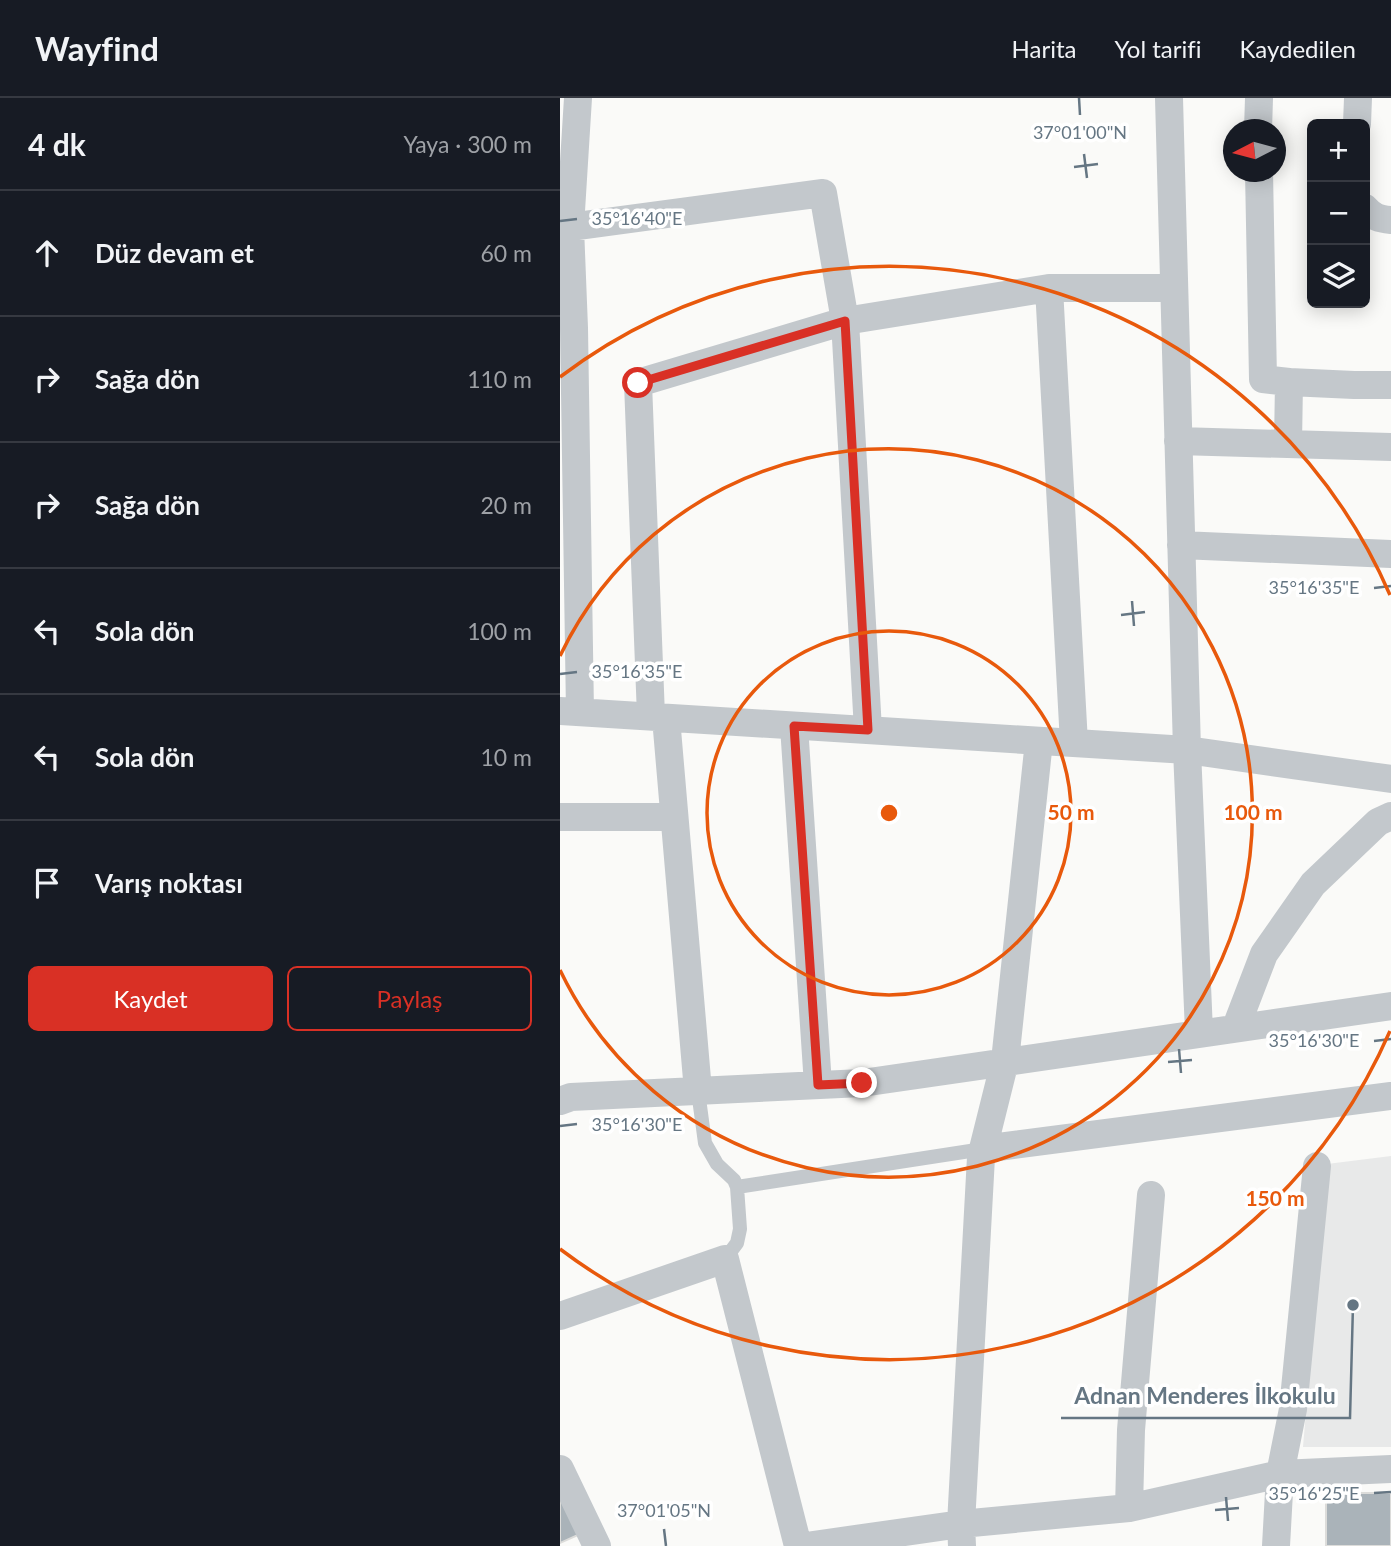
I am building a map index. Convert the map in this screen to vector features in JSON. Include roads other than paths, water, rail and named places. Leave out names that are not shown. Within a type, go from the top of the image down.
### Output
[{"type":"street","points":[[578,98],[570,227],[574,342],[570,711],[1187,750],[1391,779]]},
{"type":"street","points":[[1169,98],[1187,750],[1199,1032]]},
{"type":"street","points":[[1258,119],[1259,98]]},
{"type":"street","points":[[1357,119],[1358,98]]},
{"type":"street","points":[[1259,182],[1262,379],[1391,385]]},
{"type":"street","points":[[570,227],[823,192],[845,321],[868,730]]},
{"type":"street","points":[[1370,214],[1379,219],[1391,220]]},
{"type":"street","points":[[698,1091],[674,817],[659,717],[638,383],[845,321],[1049,289],[1174,288]]},
{"type":"street","points":[[1049,289],[1073,743]]},
{"type":"street","points":[[1288,444],[1289,382]]},
{"type":"street","points":[[1178,441],[1391,447]]},
{"type":"street","points":[[1181,545],[1391,555]]},
{"type":"street","points":[[794,726],[818,1085]]},
{"type":"street","points":[[962,1535],[981,1157],[1004,1061],[1039,741]]},
{"type":"street","points":[[1236,1027],[1264,954],[1313,884],[1378,822],[1391,816]]},
{"type":"street","points":[[560,817],[674,817]]},
{"type":"street","points":[[564,1091],[698,1091],[862,1083],[1391,1006]]},
{"type":"street","points":[[983,1149],[1391,1096]]},
{"type":"street","points":[[1276,1546],[1280,1474],[1293,1409],[1317,1166]]},
{"type":"street","points":[[1129,1508],[1131,1430],[1151,1195]]},
{"type":"street","points":[[560,1316],[725,1259],[798,1546]]},
{"type":"street","points":[[560,1469],[597,1546]]},
{"type":"street","points":[[806,1546],[962,1535],[1129,1508],[1280,1474],[1391,1469]]},
{"type":"lane","points":[[698,1091],[705,1143],[717,1164],[734,1180],[737,1187],[740,1228],[737,1243],[725,1259]]},
{"type":"lane","points":[[737,1187],[983,1149]]},
{"type":"place","name":"Adnan Menderes İlkokulu","points":[[1353,1305]]}]
